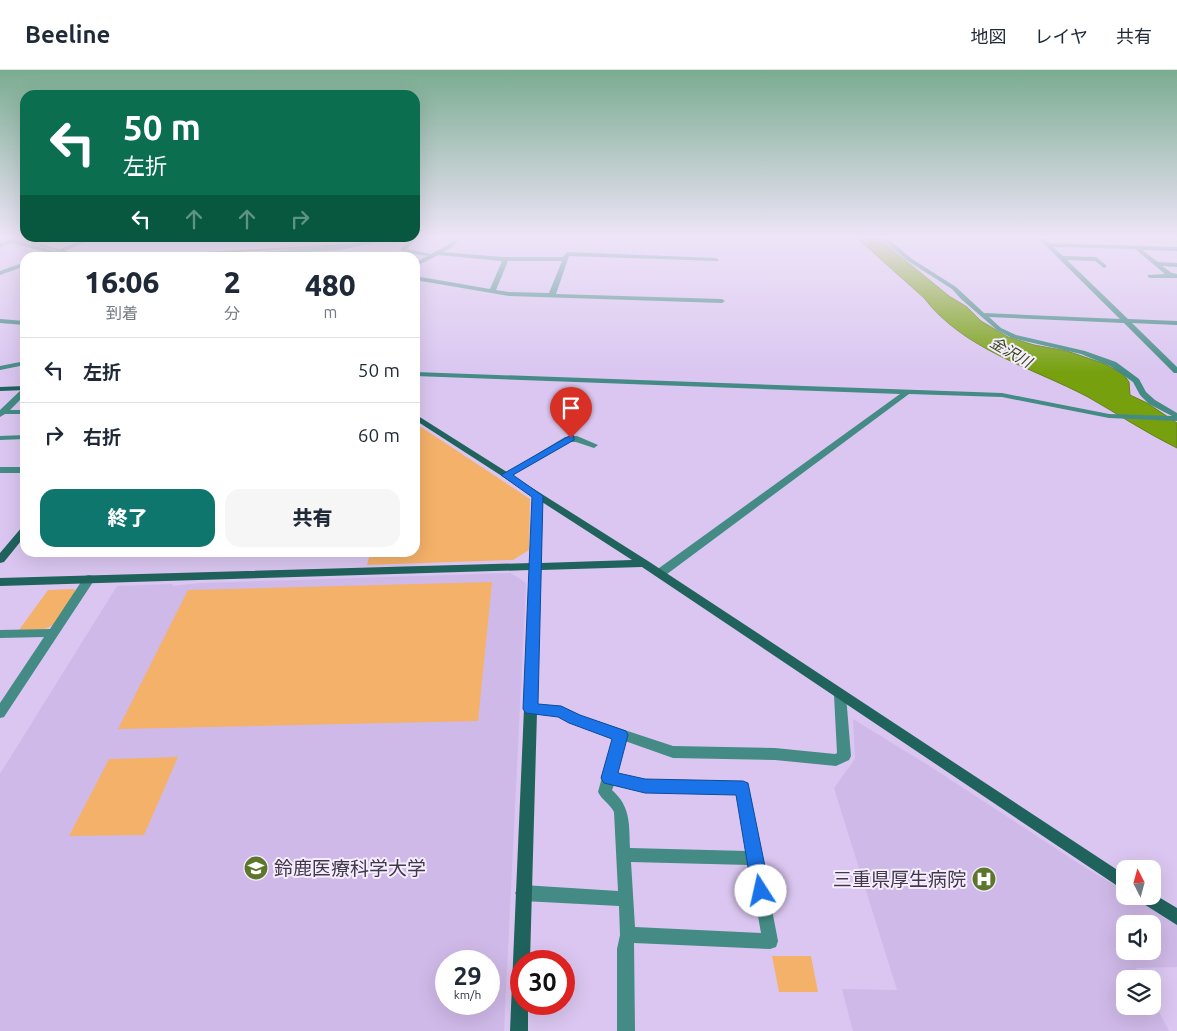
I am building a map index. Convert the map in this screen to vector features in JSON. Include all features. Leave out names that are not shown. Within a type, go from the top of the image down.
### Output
[{"type":"street","points":[[444,283],[509,294],[722,301]]},
{"type":"street","points":[[492,291],[496,283]]},
{"type":"street","points":[[552,295],[556,283]]},
{"type":"street","points":[[946,283],[954,288],[992,325],[1014,337],[1083,352],[1113,364],[1136,381],[1152,402],[1177,418]]},
{"type":"street","points":[[1087,283],[1177,371]]},
{"type":"street","points":[[982,315],[1177,323]]},
{"type":"street","points":[[0,321],[20,323]]},
{"type":"street","points":[[0,368],[20,365]]},
{"type":"street","points":[[420,374],[1009,396],[1109,416],[1177,418]]},
{"type":"street","points":[[0,389],[20,389]]},
{"type":"street","points":[[659,574],[907,392]]},
{"type":"street","points":[[1,413],[20,394]]},
{"type":"street","points":[[1,413],[20,412]]},
{"type":"street","points":[[420,419],[644,563],[1116,878]]},
{"type":"street","points":[[0,438],[20,437]]},
{"type":"street","points":[[506,475],[568,439],[573,438],[594,445]]},
{"type":"street","points":[[0,470],[20,470]]},
{"type":"street","points":[[519,1031],[538,496]]},
{"type":"street","points":[[0,560],[20,535]]},
{"type":"street","points":[[0,582],[644,563]]},
{"type":"street","points":[[0,713],[90,579]]},
{"type":"street","points":[[0,634],[54,633]]},
{"type":"street","points":[[530,709],[561,711],[574,719],[674,752],[783,755],[836,760],[844,756],[840,695]]},
{"type":"street","points":[[620,735],[605,792],[616,802],[622,812],[628,935],[625,949],[626,1031]]},
{"type":"street","points":[[609,778],[645,786],[743,788],[770,941],[628,935]]},
{"type":"street","points":[[624,855],[755,858]]},
{"type":"street","points":[[523,893],[627,899]]},
{"type":"street","points":[[1158,905],[1177,917]]},
{"type":"shaded area","points":[[420,426],[530,499],[529,550],[513,560],[367,565],[369,557],[420,557]]},
{"type":"shaded area","name":"鈴鹿医療科学大学","points":[[511,573],[526,583],[504,1031],[0,1031],[0,774],[117,586],[172,584],[173,586],[200,583]]},
{"type":"shaded area","points":[[492,582],[478,721],[118,729],[188,590]]},
{"type":"shaded area","points":[[74,589],[76,592],[53,625],[45,629],[19,630],[48,590]]},
{"type":"shaded area","name":"三重県厚生病院","points":[[853,719],[1116,886],[1116,905],[1149,905],[1177,921],[1177,967],[1116,970],[1116,1015],[1161,1015],[1169,1031],[853,1031],[842,989],[897,990],[834,788],[855,759]]},
{"type":"shaded area","points":[[178,757],[144,835],[69,836],[109,759]]},
{"type":"shaded area","points":[[772,956],[811,956],[818,992],[779,992]]},
{"type":"water","name":"金沢川","points":[[907,283],[933,283],[967,307],[981,321],[1008,337],[1034,345],[1067,351],[1105,364],[1124,375],[1129,382],[1130,395],[1147,403],[1177,423],[1177,448],[1088,397],[978,344],[940,316]]},
{"type":"place","name":"鈴鹿医療科学大学","points":[[256,868]]},
{"type":"place","name":"三重県厚生病院","points":[[984,879]]},
{"type":"route","points":[[571,438],[506,475],[538,496],[530,709],[561,711],[574,719],[620,735],[609,778],[645,786],[743,788],[761,891]]}]
